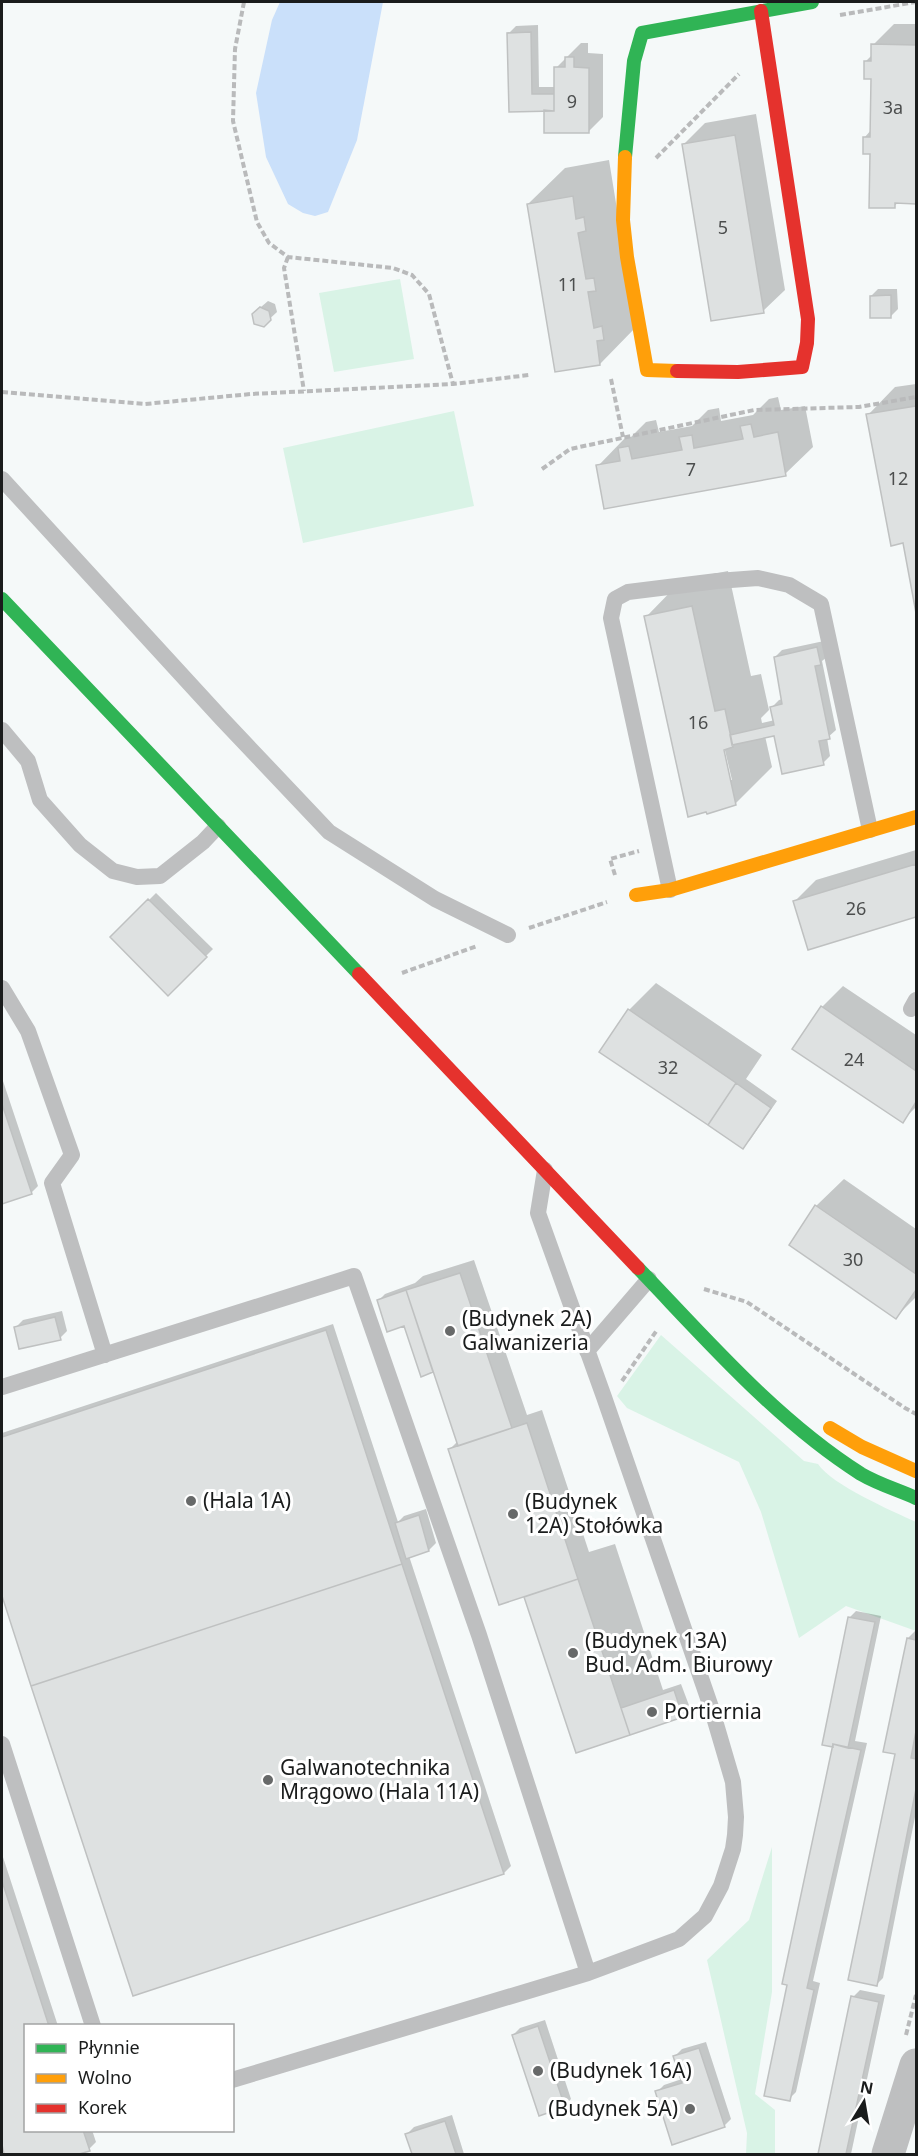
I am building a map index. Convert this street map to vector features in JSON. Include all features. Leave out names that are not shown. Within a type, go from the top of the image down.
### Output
[{"type":"street","points":[[761,11],[808,319],[807,343],[802,367],[738,372],[646,370],[623,220],[625,140],[634,61],[642,33],[761,11],[812,2]]},
{"type":"street","points":[[2,599],[649,1279],[751,1382],[817,1443],[864,1475],[916,1498]]},
{"type":"street","points":[[636,895],[670,890],[916,817]]},
{"type":"street","points":[[751,1382],[801,1412]]},
{"type":"street","points":[[822,1424],[862,1447],[916,1471]]},
{"type":"street","points":[[888,2154],[916,2065]]},
{"type":"lane","points":[[2,478],[214,711],[329,832],[435,899],[508,935]]},
{"type":"lane","points":[[670,890],[611,618],[615,599],[628,592],[758,578],[789,585],[821,604],[870,830]]},
{"type":"lane","points":[[2,730],[28,761],[40,800],[80,845],[112,871],[137,877],[160,876],[203,842],[218,826]]},
{"type":"lane","points":[[2,988],[28,1031],[72,1155],[52,1183],[105,1355]]},
{"type":"lane","points":[[234,2079],[588,1972],[679,1939],[705,1916],[721,1886],[733,1849],[736,1817],[733,1782],[711,1707],[538,1214],[546,1169]]},
{"type":"lane","points":[[2,1387],[354,1276],[479,1635],[588,1972]]},
{"type":"lane","points":[[587,1351],[649,1279]]},
{"type":"lane","points":[[2,1744],[93,2024]]},
{"type":"path","points":[[244,2],[235,49],[232,121],[257,222],[269,243],[288,257],[393,268],[412,275],[429,294],[453,384]]},
{"type":"path","points":[[834,16],[916,2]]},
{"type":"path","points":[[625,180],[636,178],[743,70]]},
{"type":"path","points":[[288,257],[284,268],[304,391]]},
{"type":"path","points":[[2,392],[145,404],[251,394],[453,384],[529,375]]},
{"type":"path","points":[[611,379],[623,437]]},
{"type":"path","points":[[542,468],[570,449],[754,410],[859,407],[916,397]]},
{"type":"path","points":[[703,1289],[747,1302],[916,1414]]},
{"type":"path","points":[[604,1397],[616,1390],[662,1322]]},
{"type":"green space","points":[[400,279],[414,359],[334,372],[319,293]]},
{"type":"green space","points":[[454,411],[474,506],[303,543],[283,448]]},
{"type":"green space","points":[[661,1335],[804,1461],[818,1464],[825,1472],[849,1489],[916,1522],[916,1631],[846,1606],[799,1638],[761,1512],[739,1462],[627,1408],[617,1396]]},
{"type":"green space","points":[[772,1847],[772,1992],[755,2094],[775,2110],[775,2154],[746,2154],[747,2133],[707,1960],[749,1920]]},
{"type":"water","points":[[280,2],[383,2],[357,140],[328,212],[315,216],[303,213],[288,204],[266,157],[256,93],[272,20]]},
{"type":"building","points":[[531,32],[532,94],[554,94],[554,111],[509,112],[507,33]]},
{"type":"building","points":[[871,44],[916,45],[916,204],[895,203],[895,208],[869,208],[870,154],[863,154],[863,137],[870,137],[871,79],[864,79],[864,61],[871,61]]},
{"type":"building","points":[[565,57],[574,57],[574,67],[589,68],[589,133],[544,133],[544,110],[554,111],[554,67],[565,67]]},
{"type":"building","points":[[735,135],[764,313],[711,321],[682,144]]},
{"type":"building","points":[[573,196],[576,219],[584,217],[586,231],[578,233],[586,279],[594,278],[596,291],[588,292],[594,328],[602,326],[604,340],[597,341],[600,365],[555,372],[527,204]]},
{"type":"building","points":[[891,295],[891,318],[870,318],[870,296]]},
{"type":"building","points":[[260,307],[269,311],[271,320],[264,327],[254,324],[252,314]]},
{"type":"building","points":[[916,406],[916,613],[903,543],[891,546],[866,414]]},
{"type":"building","points":[[751,424],[754,437],[778,432],[786,476],[604,509],[596,465],[620,461],[618,448],[629,446],[632,459],[682,450],[679,437],[692,435],[694,448],[743,439],[740,426]]},
{"type":"building","points":[[692,606],[715,711],[725,709],[733,747],[724,750],[736,805],[688,817],[644,616]]},
{"type":"building","points":[[817,647],[821,665],[815,666],[830,739],[819,741],[824,765],[782,774],[774,736],[732,745],[730,735],[774,725],[770,707],[782,704],[774,657]]},
{"type":"building","points":[[916,864],[916,917],[808,950],[793,901]]},
{"type":"building","points":[[148,899],[207,957],[168,996],[110,937]]},
{"type":"building","points":[[821,1006],[916,1071],[916,1102],[903,1123],[792,1049]]},
{"type":"building","points":[[628,1009],[736,1083],[708,1125],[599,1052]]},
{"type":"building","points":[[736,1083],[771,1108],[743,1149],[708,1125]]},
{"type":"building","points":[[2,1104],[32,1194],[2,1204]]},
{"type":"building","points":[[815,1205],[916,1274],[916,1290],[896,1319],[789,1245]]},
{"type":"building","name":"(Budynek 2A) Galwanizeria","points":[[460,1273],[512,1428],[458,1446],[406,1290]]},
{"type":"building","points":[[406,1290],[433,1372],[421,1377],[404,1326],[387,1332],[377,1300]]},
{"type":"building","points":[[55,1317],[61,1340],[19,1349],[14,1327]]},
{"type":"building","name":"(Hala 1A)","points":[[326,1330],[402,1564],[31,1686],[2,1596],[2,1437]]},
{"type":"building","name":"(Budynek 12A) Stołówka","points":[[527,1423],[578,1579],[499,1605],[448,1449]]},
{"type":"building","points":[[419,1515],[429,1551],[406,1559],[395,1523]]},
{"type":"building","name":"Galwanotechnika Mrągowo (Hala 11A)","points":[[402,1564],[504,1874],[133,1996],[31,1686]]},
{"type":"building","name":"(Budynek 13A) Bud. Adm. Biurowy","points":[[578,1579],[630,1735],[576,1753],[524,1597]]},
{"type":"building","points":[[848,1617],[875,1622],[848,1748],[833,1744],[833,1747],[822,1745]]},
{"type":"building","points":[[907,1638],[916,1640],[916,1731],[911,1758],[916,1759],[916,1789],[877,1986],[848,1980],[895,1754],[883,1752]]},
{"type":"building","name":"Portiernia","points":[[674,1690],[683,1717],[630,1735],[621,1708]]},
{"type":"building","points":[[833,1744],[861,1750],[807,1988],[814,1990],[790,2101],[764,2096],[787,1985],[782,1984]]},
{"type":"building","points":[[2,1881],[48,2024],[24,2024],[24,2132],[84,2132],[90,2151],[79,2154],[4,2154],[2,2145]]},
{"type":"building","points":[[851,1996],[879,2002],[846,2154],[818,2154]]},
{"type":"building","name":"(Budynek 16A)","points":[[538,2026],[565,2107],[539,2116],[512,2035]]},
{"type":"building","name":"(Budynek 5A)","points":[[699,2048],[725,2127],[672,2145],[655,2091],[682,2083],[673,2056]]},
{"type":"building","points":[[445,2121],[456,2154],[412,2154],[405,2134]]},
{"type":"traffic: fast","points":[[625,157],[634,61],[642,33],[812,2]]},
{"type":"traffic: fast","points":[[2,599],[359,974]]},
{"type":"traffic: fast","points":[[638,1268],[716,1351],[800,1429],[861,1474],[916,1498]]},
{"type":"traffic: slow","points":[[625,157],[623,220],[627,257],[647,370],[677,371]]},
{"type":"traffic: slow","points":[[636,895],[670,890],[916,817]]},
{"type":"traffic: slow","points":[[830,1428],[862,1447],[916,1471]]},
{"type":"traffic: jam","points":[[677,371],[738,372],[802,367],[807,343],[808,319],[761,11]]},
{"type":"traffic: jam","points":[[359,974],[638,1268]]},
{"type":"place","name":"(Budynek 2A) Galwanizeria","points":[[450,1331]]},
{"type":"place","name":"(Hala 1A)","points":[[191,1501]]},
{"type":"place","name":"(Budynek 12A) Stołówka","points":[[513,1514]]},
{"type":"place","name":"(Budynek 13A) Bud. Adm. Biurowy","points":[[573,1653]]},
{"type":"place","name":"Portiernia","points":[[652,1712]]},
{"type":"place","name":"Galwanotechnika Mrągowo (Hala 11A)","points":[[268,1780]]},
{"type":"place","name":"(Budynek 16A)","points":[[538,2071]]},
{"type":"place","name":"(Budynek 5A)","points":[[690,2109]]}]
